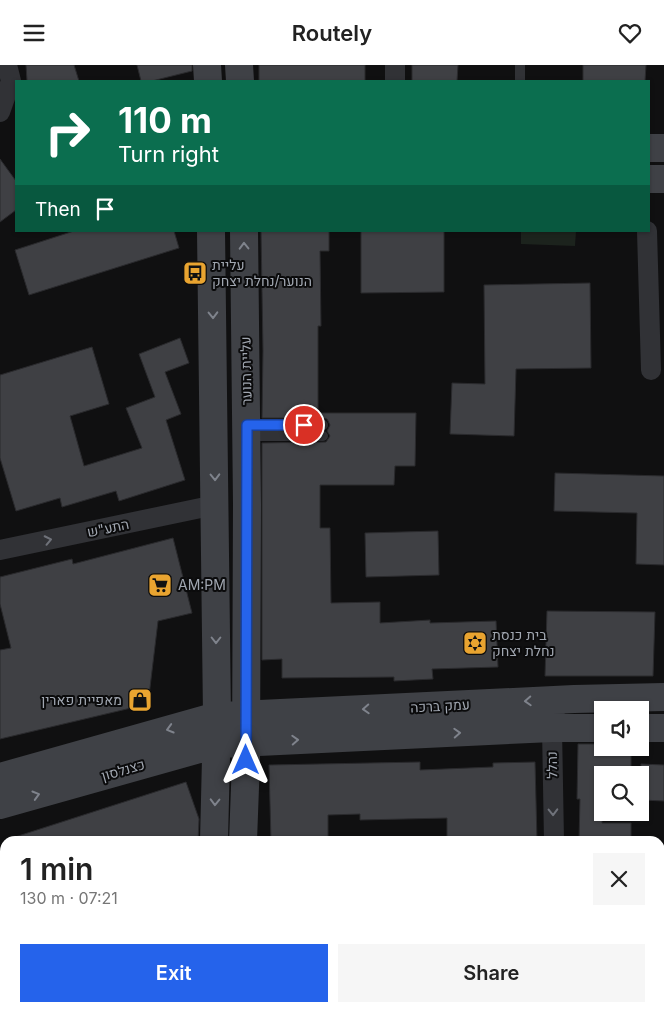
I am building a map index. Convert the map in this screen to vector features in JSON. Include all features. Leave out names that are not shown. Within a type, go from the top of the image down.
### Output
[{"type":"street","points":[[0,112],[11,81],[7,65]]},
{"type":"street","points":[[207,65],[208,80]]},
{"type":"street","points":[[239,65],[240,80]]},
{"type":"street","points":[[395,65],[395,80]]},
{"type":"street","points":[[650,148],[664,148]]},
{"type":"street","points":[[650,179],[664,179]]},
{"type":"street","points":[[212,232],[216,716],[214,836]]},
{"type":"street","name":"עליית הנוער","points":[[242,836],[246,741],[247,430],[244,232]]},
{"type":"street","points":[[646,232],[651,370]]},
{"type":"street","name":"התע\"ש","points":[[0,550],[215,505]]},
{"type":"street","name":"עמק ברכה","points":[[216,716],[574,699],[664,697]]},
{"type":"street","name":"נהלל","points":[[554,836],[553,717],[574,699]]},
{"type":"street","name":"כצנלסון","points":[[0,777],[216,716]]},
{"type":"street","name":"עמק ברכה","points":[[246,741],[594,728]]},
{"type":"street","points":[[649,728],[664,728]]},
{"type":"street","name":"כצנלסון","points":[[0,805],[216,744],[246,741]]},
{"type":"lane","points":[[520,65],[520,80]]},
{"type":"lane","points":[[247,430],[323,425]]},
{"type":"lane","points":[[247,430],[323,436]]},
{"type":"shaded area","points":[[521,232],[576,232],[575,246],[521,244]]},
{"type":"building","points":[[26,65],[74,65],[79,80],[27,80]]},
{"type":"building","points":[[137,65],[192,65],[192,71],[156,80],[141,80]]},
{"type":"building","points":[[259,65],[365,65],[365,80],[259,80]]},
{"type":"building","points":[[412,65],[458,65],[457,80],[412,80]]},
{"type":"building","points":[[583,65],[646,65],[645,80],[583,80]]},
{"type":"building","points":[[0,159],[15,180],[15,211],[0,222]]},
{"type":"building","points":[[71,232],[174,232],[179,248],[29,295],[15,250]]},
{"type":"building","points":[[261,232],[329,232],[329,251],[320,251],[321,326],[318,326],[318,413],[416,413],[415,466],[395,466],[394,485],[320,485],[320,528],[330,528],[331,603],[380,602],[380,623],[430,620],[430,623],[496,621],[498,667],[432,669],[433,679],[394,681],[394,677],[282,678],[282,659],[262,660],[262,443],[326,442],[330,436],[327,431],[330,425],[327,419],[262,418]]},
{"type":"building","points":[[361,232],[444,232],[444,292],[361,293]]},
{"type":"building","points":[[590,283],[591,368],[516,369],[514,436],[450,434],[452,383],[485,384],[484,285]]},
{"type":"building","points":[[180,338],[189,363],[165,372],[181,414],[166,420],[185,480],[119,501],[116,491],[62,507],[60,498],[16,511],[0,458],[0,375],[92,347],[109,404],[70,416],[84,466],[142,448],[126,408],[155,397],[139,354]]},
{"type":"building","points":[[555,473],[664,476],[664,565],[636,564],[637,513],[554,511]]},
{"type":"building","points":[[438,531],[439,575],[366,577],[365,533]]},
{"type":"building","points":[[173,538],[192,613],[158,621],[148,704],[0,739],[0,650],[11,648],[0,604],[0,577],[72,559],[73,564]]},
{"type":"building","points":[[547,611],[655,612],[653,676],[545,676]]},
{"type":"building","points":[[578,744],[594,744],[594,756],[631,756],[631,766],[594,766],[594,821],[602,821],[602,823],[631,823],[631,836],[579,836],[580,799],[577,799]]},
{"type":"building","points":[[420,762],[420,770],[493,767],[493,763],[535,762],[537,836],[447,836],[447,818],[360,820],[360,814],[328,815],[328,836],[271,836],[269,765]]},
{"type":"building","points":[[641,764],[664,765],[664,801],[649,800],[649,766],[641,766]]},
{"type":"building","points":[[186,782],[199,819],[198,836],[18,836]]},
{"type":"place","name":"עליית הנוער/נחלת יצחק","points":[[195,273]]},
{"type":"place","name":"AM:PM","points":[[160,585]]},
{"type":"place","name":"בית כנסת נחלת יצחק","points":[[475,643]]},
{"type":"place","name":"מאפיית פארין","points":[[140,700]]},
{"type":"route","points":[[246,760],[247,425],[304,425]]}]
